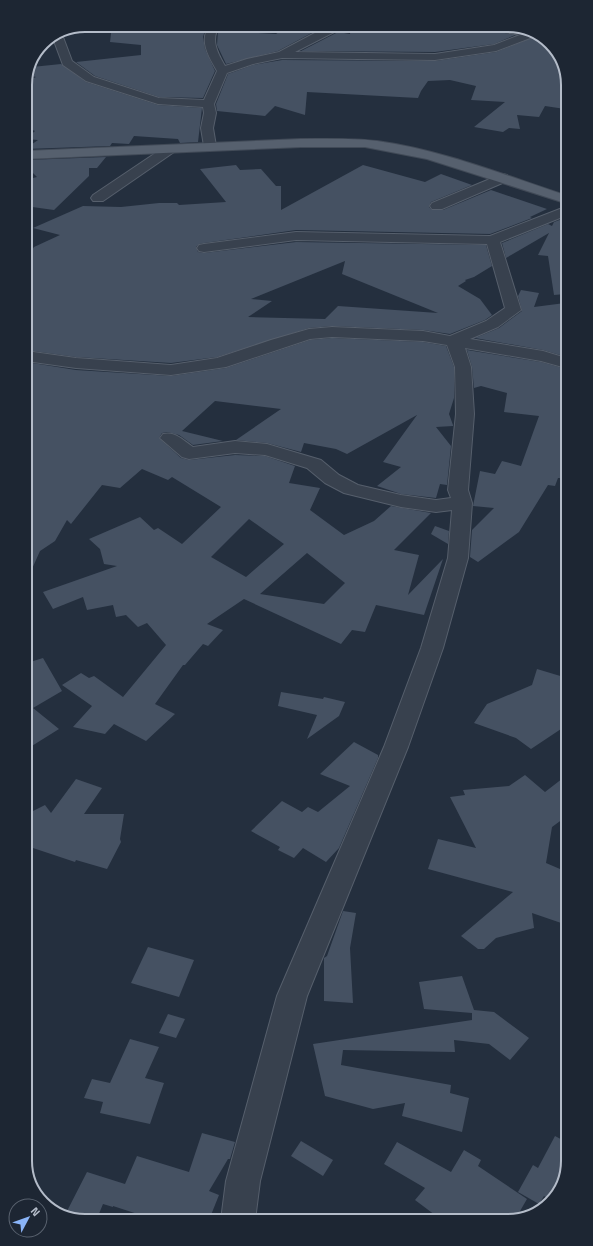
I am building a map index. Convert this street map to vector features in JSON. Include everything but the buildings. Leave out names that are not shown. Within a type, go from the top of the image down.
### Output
[{"type":"main road","points":[[32,155],[300,143],[344,143],[385,146],[430,156],[561,198]]},
{"type":"street","points":[[211,32],[209,35],[211,53],[222,71]]},
{"type":"street","points":[[282,55],[324,32]]},
{"type":"street","points":[[210,146],[207,128],[210,112],[208,104],[222,71],[282,55],[434,57],[496,48],[528,36]]},
{"type":"street","points":[[59,39],[64,48],[67,63],[90,78],[131,94],[158,101],[208,104]]},
{"type":"street","points":[[98,198],[170,149]]},
{"type":"street","points":[[437,206],[502,178]]},
{"type":"street","points":[[204,248],[296,236],[492,240],[561,212]]},
{"type":"street","points":[[454,340],[492,324],[513,310],[511,295],[501,272],[498,252],[492,240]]},
{"type":"street","points":[[32,357],[76,364],[171,370],[220,363],[277,343],[309,334],[332,332],[423,336],[543,356],[561,361]]},
{"type":"street","points":[[239,1214],[243,1181],[292,996],[396,747],[432,648],[458,558],[462,503],[458,490],[465,414],[463,367],[454,340]]},
{"type":"street","points":[[169,438],[189,453],[235,447],[266,450],[314,464],[332,479],[351,489],[401,501],[436,506],[462,503]]}]
